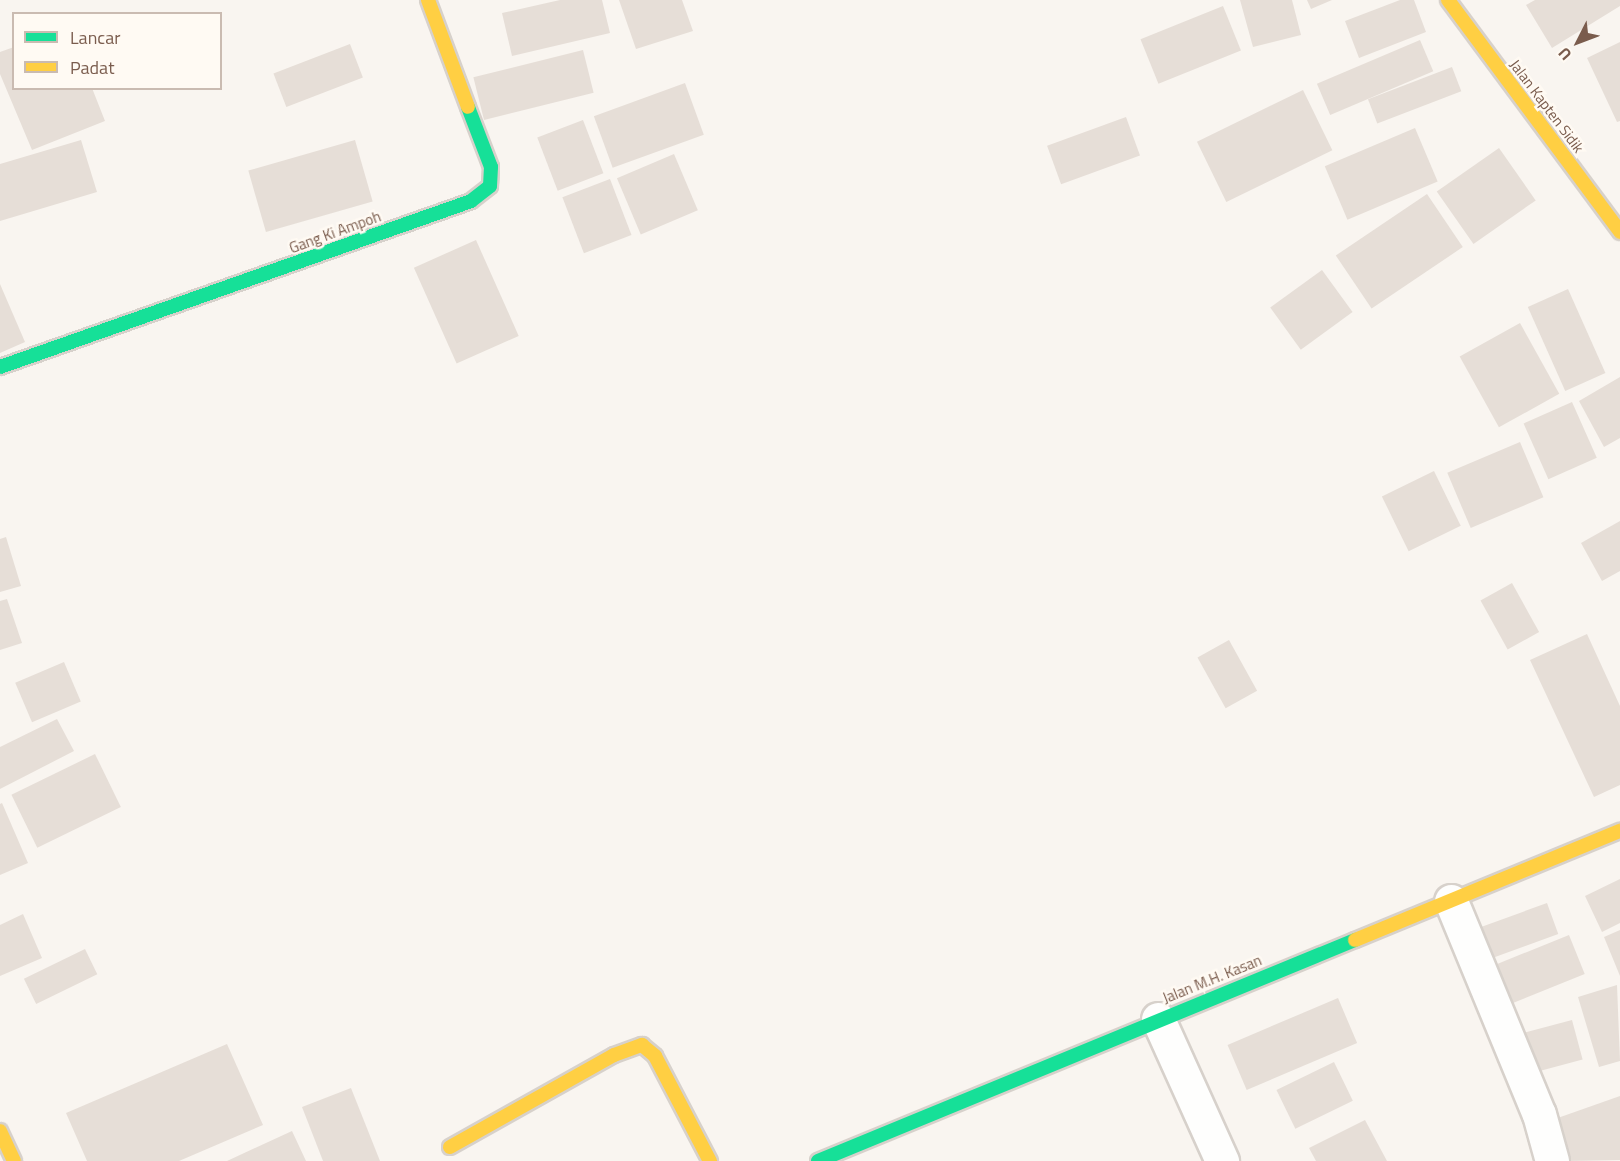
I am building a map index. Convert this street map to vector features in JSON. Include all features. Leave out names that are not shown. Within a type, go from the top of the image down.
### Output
[{"type":"street","name":"Gang Ki Ampoh","points":[[0,366],[70,345],[471,201],[490,186],[491,167],[428,0]]},
{"type":"street","name":"Jalan Kapten Sidik","points":[[1448,0],[1620,232]]},
{"type":"street","name":"Jalan M.H. Kasan","points":[[818,1161],[1158,1019],[1620,831]]},
{"type":"street","points":[[1451,901],[1539,1114],[1552,1161]]},
{"type":"street","points":[[1158,1019],[1222,1161]]},
{"type":"street","points":[[450,1147],[614,1055],[642,1046],[655,1056],[710,1161]]},
{"type":"street","points":[[0,1131],[14,1161]]},
{"type":"building","points":[[560,0],[602,0],[610,33],[512,56],[502,13]]},
{"type":"building","points":[[619,0],[682,0],[693,31],[636,49]]},
{"type":"building","points":[[1240,0],[1292,0],[1301,35],[1253,47]]},
{"type":"building","points":[[1307,0],[1332,0],[1311,9]]},
{"type":"building","points":[[1400,0],[1414,0],[1426,32],[1359,58],[1345,21]]},
{"type":"building","points":[[1535,0],[1620,0],[1620,6],[1552,48],[1526,5]]},
{"type":"building","points":[[1223,6],[1241,51],[1158,84],[1140,39]]},
{"type":"building","points":[[1420,40],[1433,71],[1330,115],[1317,84]]},
{"type":"building","points":[[1620,42],[1620,121],[1617,122],[1587,58]]},
{"type":"building","points":[[350,44],[363,78],[286,107],[273,73]]},
{"type":"building","points":[[12,48],[12,90],[93,90],[105,121],[32,150],[0,74],[0,52]]},
{"type":"building","points":[[583,50],[594,93],[484,120],[473,77]]},
{"type":"building","points":[[1452,67],[1461,91],[1377,124],[1368,99]]},
{"type":"building","points":[[685,83],[704,135],[613,168],[594,116]]},
{"type":"building","points":[[1303,90],[1332,150],[1226,202],[1197,142]]},
{"type":"building","points":[[1126,117],[1140,156],[1061,184],[1047,146]]},
{"type":"building","points":[[583,120],[603,173],[558,191],[537,138]]},
{"type":"building","points":[[1415,128],[1438,181],[1347,220],[1325,166]]},
{"type":"building","points":[[81,140],[97,192],[0,221],[0,164]]},
{"type":"building","points":[[355,140],[373,202],[266,232],[248,171]]},
{"type":"building","points":[[1499,148],[1536,200],[1473,244],[1437,192]]},
{"type":"building","points":[[674,154],[698,210],[641,234],[617,178]]},
{"type":"building","points":[[610,179],[632,235],[584,253],[562,197]]},
{"type":"building","points":[[1427,194],[1463,247],[1372,309],[1336,256]]},
{"type":"building","points":[[476,240],[519,336],[457,364],[414,268]]},
{"type":"building","points":[[1322,270],[1353,312],[1301,350],[1270,308]]},
{"type":"building","points":[[0,284],[25,342],[0,353]]},
{"type":"building","points":[[1568,289],[1605,373],[1565,391],[1528,307]]},
{"type":"building","points":[[1520,323],[1559,394],[1499,427],[1460,356]]},
{"type":"building","points":[[1620,377],[1620,438],[1604,447],[1579,401]]},
{"type":"building","points":[[1572,402],[1597,458],[1548,479],[1524,424]]},
{"type":"building","points":[[1520,442],[1543,497],[1471,528],[1447,473]]},
{"type":"building","points":[[1434,471],[1461,526],[1409,551],[1382,496]]},
{"type":"building","points":[[1620,521],[1620,571],[1602,581],[1581,543]]},
{"type":"building","points":[[6,537],[21,586],[0,592],[0,539]]},
{"type":"building","points":[[1512,583],[1539,632],[1508,649],[1481,600]]},
{"type":"building","points":[[7,599],[22,643],[0,650],[0,601]]},
{"type":"building","points":[[1587,634],[1620,706],[1620,785],[1594,797],[1530,660]]},
{"type":"building","points":[[1229,640],[1257,691],[1226,708],[1198,657]]},
{"type":"building","points":[[64,662],[81,702],[32,722],[15,683]]},
{"type":"building","points":[[57,719],[74,751],[0,789],[0,747]]},
{"type":"building","points":[[95,754],[121,807],[37,848],[11,795]]},
{"type":"building","points":[[2,803],[28,863],[0,875],[0,804]]},
{"type":"building","points":[[1620,879],[1620,923],[1602,932],[1585,896]]},
{"type":"building","points":[[1547,903],[1558,934],[1487,960],[1476,929]]},
{"type":"building","points":[[23,914],[42,958],[0,976],[0,925]]},
{"type":"building","points":[[1620,930],[1620,976],[1604,937]]},
{"type":"building","points":[[1569,935],[1585,974],[1507,1005],[1491,966]]},
{"type":"building","points":[[85,949],[97,974],[36,1004],[24,979]]},
{"type":"building","points":[[1617,985],[1620,1061],[1599,1067],[1578,997]]},
{"type":"building","points":[[1338,998],[1357,1043],[1247,1090],[1228,1045]]},
{"type":"building","points":[[1572,1020],[1583,1060],[1528,1074],[1517,1035]]},
{"type":"building","points":[[227,1044],[263,1125],[179,1161],[87,1161],[66,1113]]},
{"type":"building","points":[[1334,1062],[1353,1101],[1295,1129],[1276,1090]]},
{"type":"building","points":[[351,1088],[380,1161],[323,1161],[302,1107]]},
{"type":"building","points":[[1620,1096],[1620,1160],[1566,1161],[1552,1120]]},
{"type":"building","points":[[1365,1120],[1387,1161],[1316,1161],[1309,1148]]},
{"type":"building","points":[[292,1131],[306,1161],[227,1161]]},
{"type":"traffic: fast","points":[[0,367],[471,201],[490,186],[491,167],[468,107]]},
{"type":"traffic: fast","points":[[818,1161],[1355,940]]},
{"type":"traffic: slow","points":[[428,0],[468,107]]},
{"type":"traffic: slow","points":[[1448,0],[1620,232]]},
{"type":"traffic: slow","points":[[1355,940],[1620,831]]},
{"type":"traffic: slow","points":[[450,1147],[614,1055],[642,1045],[655,1056],[710,1161]]},
{"type":"traffic: slow","points":[[0,1131],[14,1161]]}]
